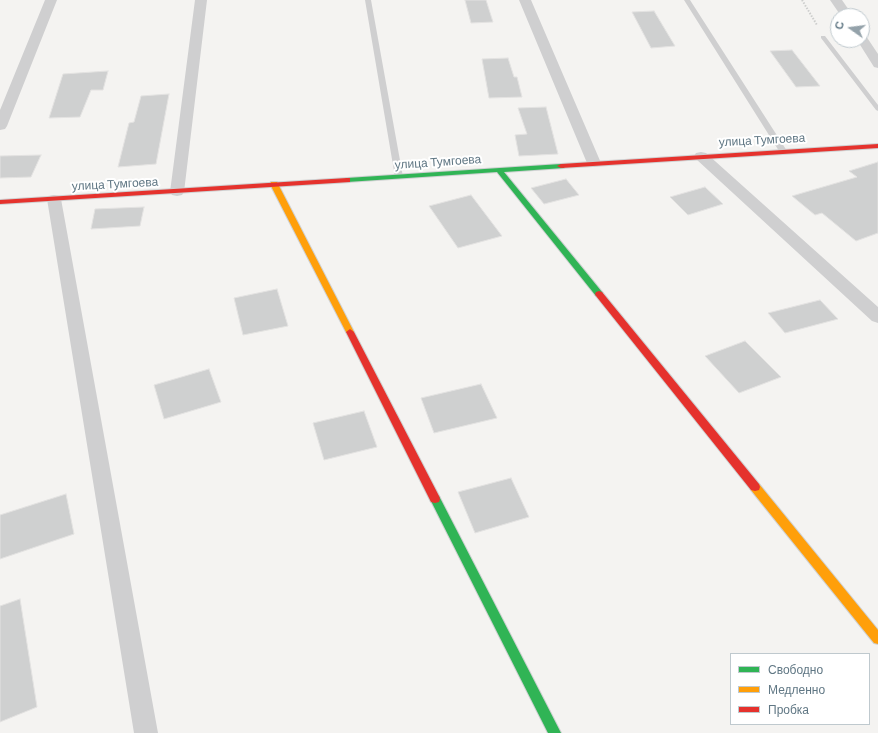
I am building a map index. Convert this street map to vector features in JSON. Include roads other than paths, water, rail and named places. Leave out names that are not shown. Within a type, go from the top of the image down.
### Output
[{"type":"street","points":[[0,126],[51,0]]},
{"type":"street","points":[[177,192],[201,0]]},
{"type":"street","points":[[525,0],[594,163]]},
{"type":"street","points":[[868,48],[878,64]]},
{"type":"street","name":"улица Тумгоева","points":[[0,202],[177,192],[274,184],[701,156],[878,146]]},
{"type":"street","points":[[701,156],[878,317]]},
{"type":"street","points":[[498,169],[878,640]]},
{"type":"street","points":[[274,184],[556,733]]},
{"type":"street","points":[[54,199],[146,733]]},
{"type":"lane","points":[[368,0],[398,177]]},
{"type":"lane","points":[[687,0],[783,151]]},
{"type":"lane","points":[[823,37],[878,109]]}]
